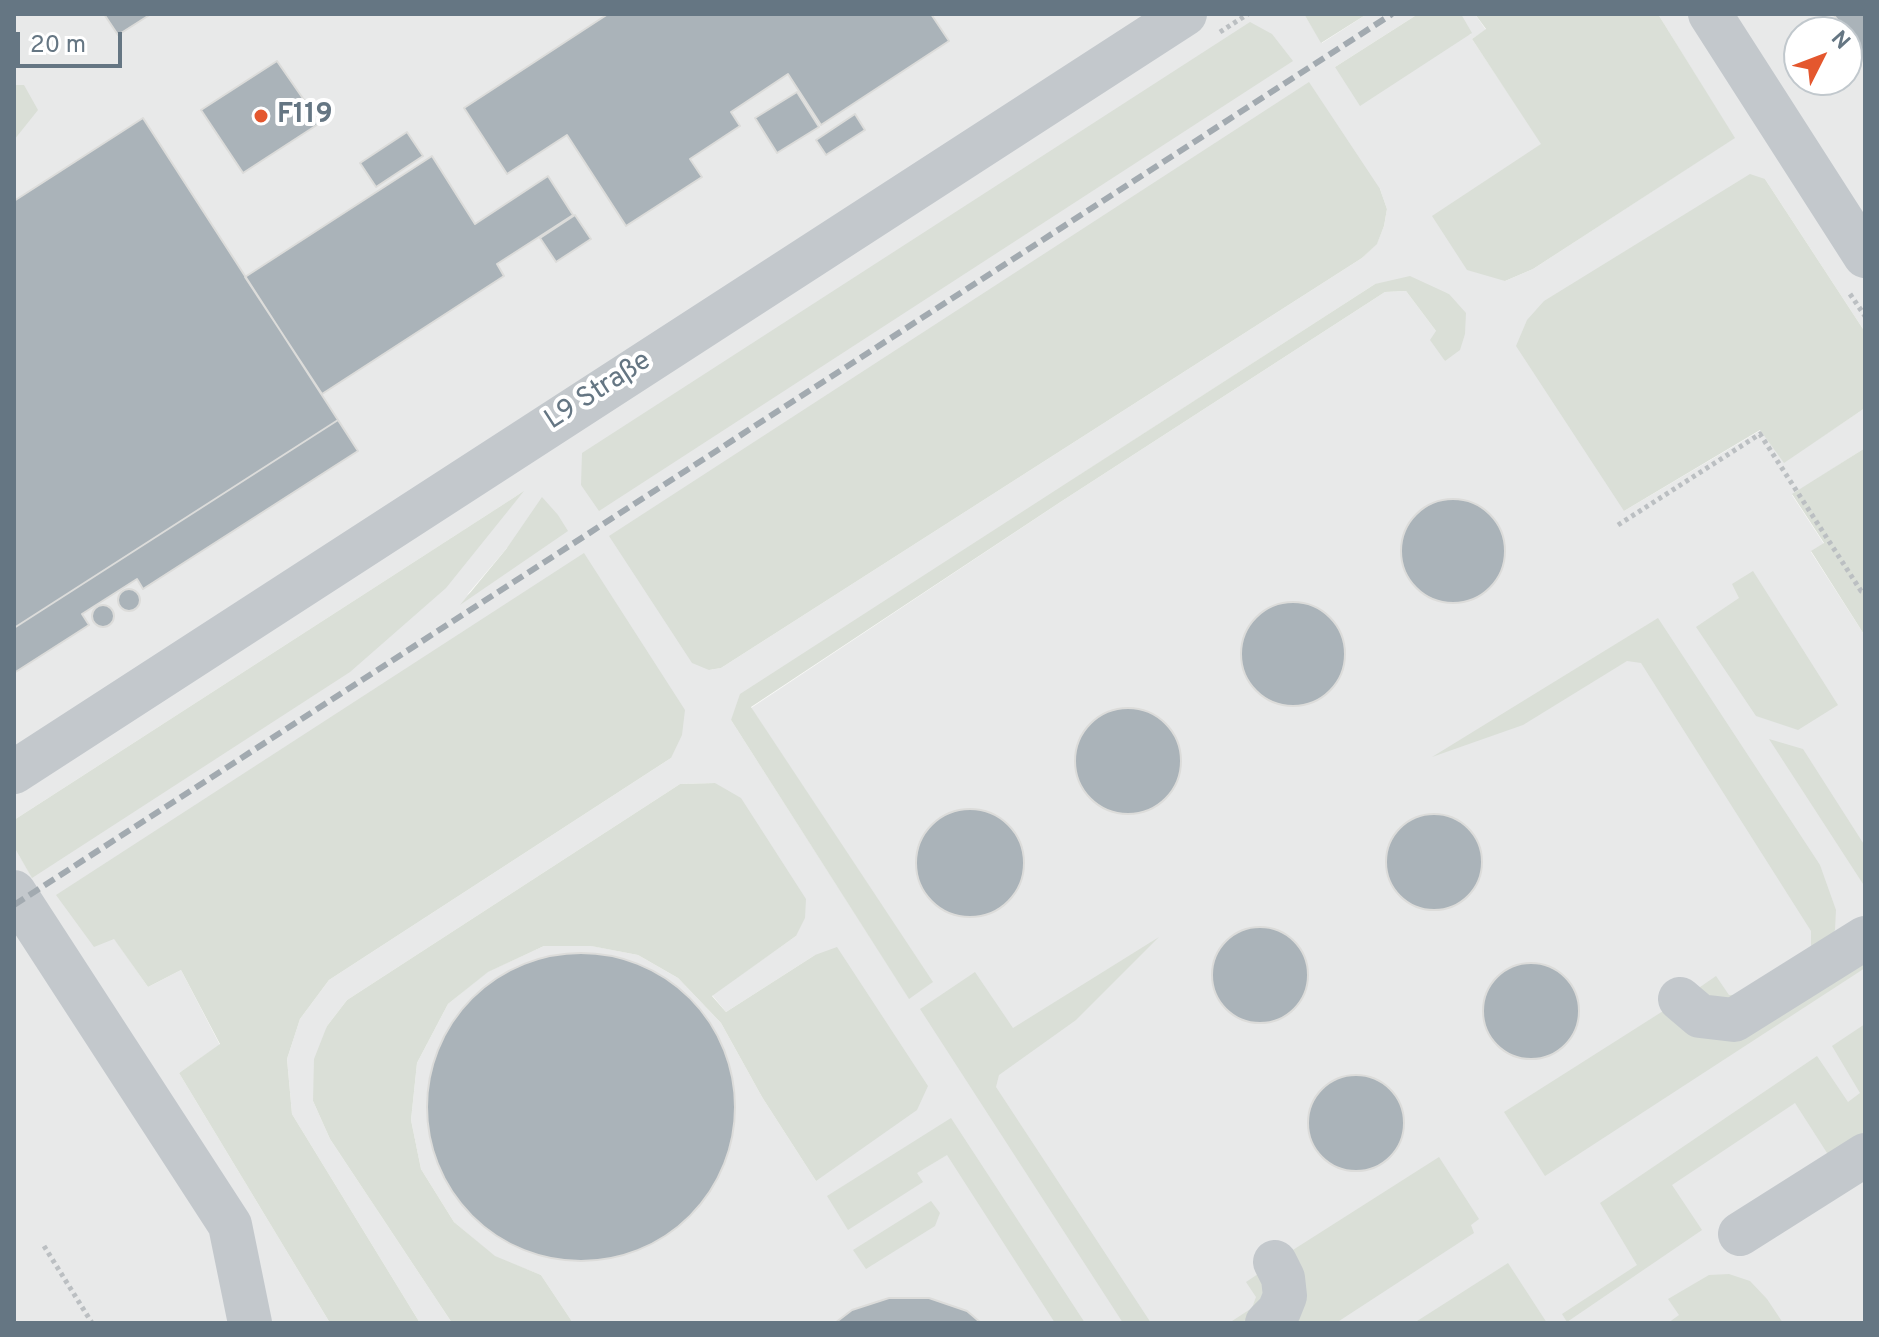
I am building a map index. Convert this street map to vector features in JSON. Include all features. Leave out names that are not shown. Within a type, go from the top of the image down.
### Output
[{"type":"lane","name":"L9 Straße","points":[[14,772],[1185,14]]},
{"type":"lane","points":[[1710,14],[1865,256]]},
{"type":"lane","points":[[14,892],[230,1225],[250,1323]]},
{"type":"lane","points":[[1680,999],[1700,1016],[1734,1020],[1865,938]]},
{"type":"lane","points":[[1740,1234],[1865,1155]]},
{"type":"lane","points":[[1267,1323],[1279,1311],[1285,1296],[1283,1278],[1275,1262]]},
{"type":"path","points":[[1618,525],[1760,434],[1861,591],[1865,592]]},
{"type":"path","points":[[44,1246],[92,1323]]},
{"type":"shaded area","points":[[14,14],[1304,14],[1322,43],[1367,14],[1418,14],[1335,67],[1471,34],[1460,14],[1475,14],[1486,30],[1472,39],[1542,144],[1505,281],[1533,269],[1734,138],[1658,14],[1865,14],[1865,332],[1765,179],[1624,511],[1761,430],[1784,462],[1865,408],[1865,448],[1792,495],[1824,544],[1811,552],[1865,636],[1865,1323],[573,1323],[541,1275],[495,1257],[454,1222],[421,1169],[411,1120],[417,1063],[448,1004],[487,972],[544,946],[592,946],[638,955],[678,978],[721,1023],[762,1097],[816,1181],[815,955],[726,1012],[712,995],[796,936],[715,783],[680,784],[347,1000],[327,1026],[313,1101],[330,1139],[452,1323],[420,1323],[292,1114],[287,1059],[300,1019],[329,980],[671,758],[114,938],[148,987],[181,970],[220,1045],[179,1073],[330,1323],[14,1323],[14,847],[32,877],[521,493],[14,820]],"holes":[[[1380,189],[1387,209],[1384,226],[1377,243],[1362,258],[721,668],[709,670]],[[1375,284],[1449,294],[1445,361],[1436,331],[1406,291],[1385,292],[1062,501],[751,708],[932,982],[909,998],[731,720],[1080,475]],[[567,531],[467,595],[507,548]]]},
{"type":"shaded area","points":[[1304,14],[1367,14],[1321,43]]},
{"type":"shaded area","points":[[1418,14],[1461,14],[1472,33],[1360,106],[1335,67]]},
{"type":"shaded area","points":[[1475,14],[1658,14],[1735,138],[1533,269],[1505,281],[1467,270],[1432,216],[1541,144],[1472,39],[1486,29]]},
{"type":"shaded area","points":[[1250,22],[1272,34],[1293,61],[599,511],[581,485],[582,453]]},
{"type":"shaded area","points":[[1309,82],[1380,189],[1387,209],[1377,244],[1362,258],[721,668],[709,670],[692,663],[609,536]]},
{"type":"shaded area","points":[[14,85],[24,85],[38,110],[14,140]]},
{"type":"shaded area","points":[[1750,174],[1765,179],[1865,332],[1865,408],[1784,463],[1760,430],[1624,511],[1516,346],[1527,320],[1544,301]]},
{"type":"shaded area","points":[[1410,276],[1449,294],[1466,313],[1460,350],[1445,361],[1430,340],[1436,331],[1406,291],[1385,292],[751,707],[933,982],[909,999],[731,720],[740,694],[1375,284]]},
{"type":"shaded area","points":[[1865,448],[1865,636],[1811,551],[1824,543],[1792,494]]},
{"type":"shaded area","points":[[524,491],[446,588],[350,672],[32,878],[14,847],[14,820]]},
{"type":"shaded area","points":[[542,497],[568,531],[460,605],[507,548]]},
{"type":"shaded area","points":[[584,553],[685,710],[682,735],[671,758],[329,980],[300,1019],[287,1059],[292,1114],[420,1323],[330,1323],[179,1073],[220,1044],[181,970],[148,987],[114,939],[94,947],[56,895]]},
{"type":"shaded area","points":[[1753,571],[1838,705],[1798,730],[1756,716],[1696,627],[1739,598],[1732,584]]},
{"type":"shaded area","points":[[1658,618],[1820,865],[1836,910],[1835,930],[1817,959],[1743,1006],[1690,994],[1716,976],[1729,995],[1744,995],[1811,948],[1811,931],[1641,663],[1627,661],[1523,725],[1432,757]]},
{"type":"shaded area","points":[[1769,739],[1803,749],[1865,846],[1865,887]]},
{"type":"shaded area","points":[[715,783],[741,798],[806,899],[805,918],[796,936],[712,996],[726,1012],[815,955],[837,947],[928,1086],[917,1110],[816,1181],[762,1097],[721,1023],[678,978],[638,955],[591,946],[544,946],[488,972],[448,1004],[417,1063],[411,1120],[421,1169],[454,1222],[495,1256],[541,1275],[573,1323],[452,1323],[330,1139],[313,1101],[314,1059],[327,1026],[347,1000],[680,784]]},
{"type":"shaded area","points":[[1159,937],[1076,1020],[999,1075],[996,1087],[1151,1323],[1123,1323],[920,1009],[975,972],[1013,1028]]},
{"type":"shaded area","points":[[1865,950],[1865,968],[1545,1176],[1504,1112],[1671,1006],[1694,1024]]},
{"type":"shaded area","points":[[1865,1024],[1865,1132],[1829,1156],[1795,1103],[1672,1185],[1702,1230],[1567,1322],[1562,1314],[1637,1265],[1600,1203],[1817,1056],[1848,1102],[1860,1093],[1832,1046]]},
{"type":"shaded area","points":[[951,1118],[1085,1323],[1055,1323],[947,1155],[917,1173],[923,1182],[848,1230],[827,1196]]},
{"type":"shaded area","points":[[1439,1157],[1479,1219],[1471,1225],[1474,1233],[1336,1323],[1283,1323],[1285,1255]]},
{"type":"shaded area","points":[[931,1201],[940,1213],[935,1226],[866,1269],[853,1250]]},
{"type":"shaded area","points":[[1508,1263],[1547,1323],[1414,1323]]},
{"type":"shaded area","points":[[1267,1268],[1272,1285],[1254,1323],[1229,1323],[1252,1308],[1256,1297],[1246,1282]]},
{"type":"shaded area","points":[[1729,1274],[1750,1281],[1783,1323],[1668,1323],[1679,1315],[1668,1299],[1709,1275]]},
{"type":"building","points":[[104,14],[151,14],[118,35]]},
{"type":"building","points":[[608,14],[931,14],[949,41],[821,125],[788,74],[731,112],[740,126],[690,159],[702,177],[626,226],[567,135],[507,174],[464,108]]},
{"type":"building","points":[[1833,14],[1865,14],[1865,64],[1863,16]]},
{"type":"building","name":"F119","points":[[277,61],[320,123],[243,173],[201,110]]},
{"type":"building","points":[[797,92],[819,127],[777,153],[755,118]]},
{"type":"building","points":[[855,114],[865,130],[826,155],[816,140]]},
{"type":"building","points":[[143,118],[338,420],[14,628],[14,201]]},
{"type":"building","points":[[407,132],[423,156],[376,187],[360,163]]},
{"type":"building","points":[[432,156],[475,224],[548,176],[573,215],[497,264],[504,276],[322,394],[245,277]]},
{"type":"building","points":[[575,215],[591,239],[556,262],[540,238]]},
{"type":"building","points":[[338,420],[358,451],[143,589],[137,579],[82,614],[89,625],[14,673],[14,628]]},
{"type":"building","points":[[1453,499],[1473,503],[1490,514],[1501,531],[1505,551],[1501,571],[1490,588],[1473,599],[1453,603],[1433,599],[1416,588],[1405,571],[1401,551],[1405,531],[1416,514],[1433,503]]},
{"type":"building","points":[[129,589],[137,592],[140,600],[137,608],[129,611],[121,608],[118,600],[121,592]]},
{"type":"building","points":[[1293,602],[1313,606],[1330,617],[1341,634],[1345,654],[1341,674],[1330,691],[1313,702],[1293,706],[1273,702],[1256,691],[1245,674],[1241,654],[1245,634],[1256,617],[1273,606]]},
{"type":"building","points":[[103,605],[111,608],[114,616],[111,624],[103,627],[95,624],[92,616],[95,608]]},
{"type":"building","points":[[1128,708],[1148,712],[1165,724],[1177,741],[1181,761],[1177,781],[1165,798],[1148,810],[1128,814],[1108,810],[1091,798],[1079,781],[1075,761],[1079,741],[1091,724],[1108,712]]},
{"type":"building","points":[[970,809],[991,813],[1008,825],[1020,842],[1024,863],[1020,884],[1008,901],[991,913],[970,917],[949,913],[932,901],[920,884],[916,863],[920,842],[932,825],[949,813]]},
{"type":"building","points":[[1434,814],[1452,818],[1468,828],[1478,844],[1482,862],[1478,880],[1468,896],[1452,906],[1434,910],[1416,906],[1400,896],[1390,880],[1386,862],[1390,844],[1400,828],[1416,818]]},
{"type":"building","points":[[1260,927],[1278,931],[1294,941],[1304,957],[1308,975],[1304,993],[1294,1009],[1278,1019],[1260,1023],[1242,1019],[1226,1009],[1216,993],[1212,975],[1216,957],[1226,941],[1242,931]]},
{"type":"building","points":[[581,953],[611,956],[640,965],[667,979],[690,998],[709,1021],[723,1048],[732,1077],[735,1107],[732,1137],[723,1166],[709,1193],[690,1216],[667,1235],[640,1249],[611,1258],[581,1261],[551,1258],[522,1249],[495,1235],[472,1216],[453,1193],[439,1166],[430,1137],[427,1107],[430,1077],[439,1048],[453,1021],[472,998],[495,979],[522,965],[551,956]]},
{"type":"building","points":[[1531,963],[1549,967],[1565,977],[1575,993],[1579,1011],[1575,1029],[1565,1045],[1549,1055],[1531,1059],[1513,1055],[1497,1045],[1487,1029],[1483,1011],[1487,993],[1497,977],[1513,967]]},
{"type":"building","points":[[1356,1075],[1374,1079],[1390,1089],[1400,1105],[1404,1123],[1400,1141],[1390,1157],[1374,1167],[1356,1171],[1338,1167],[1322,1157],[1312,1141],[1308,1123],[1312,1105],[1322,1089],[1338,1079]]},
{"type":"building","points":[[889,1298],[929,1298],[967,1311],[981,1323],[835,1323],[852,1310]]},
{"type":"railway","points":[[14,905],[1392,14]]},
{"type":"place","name":"F119","points":[[261,116]]}]
